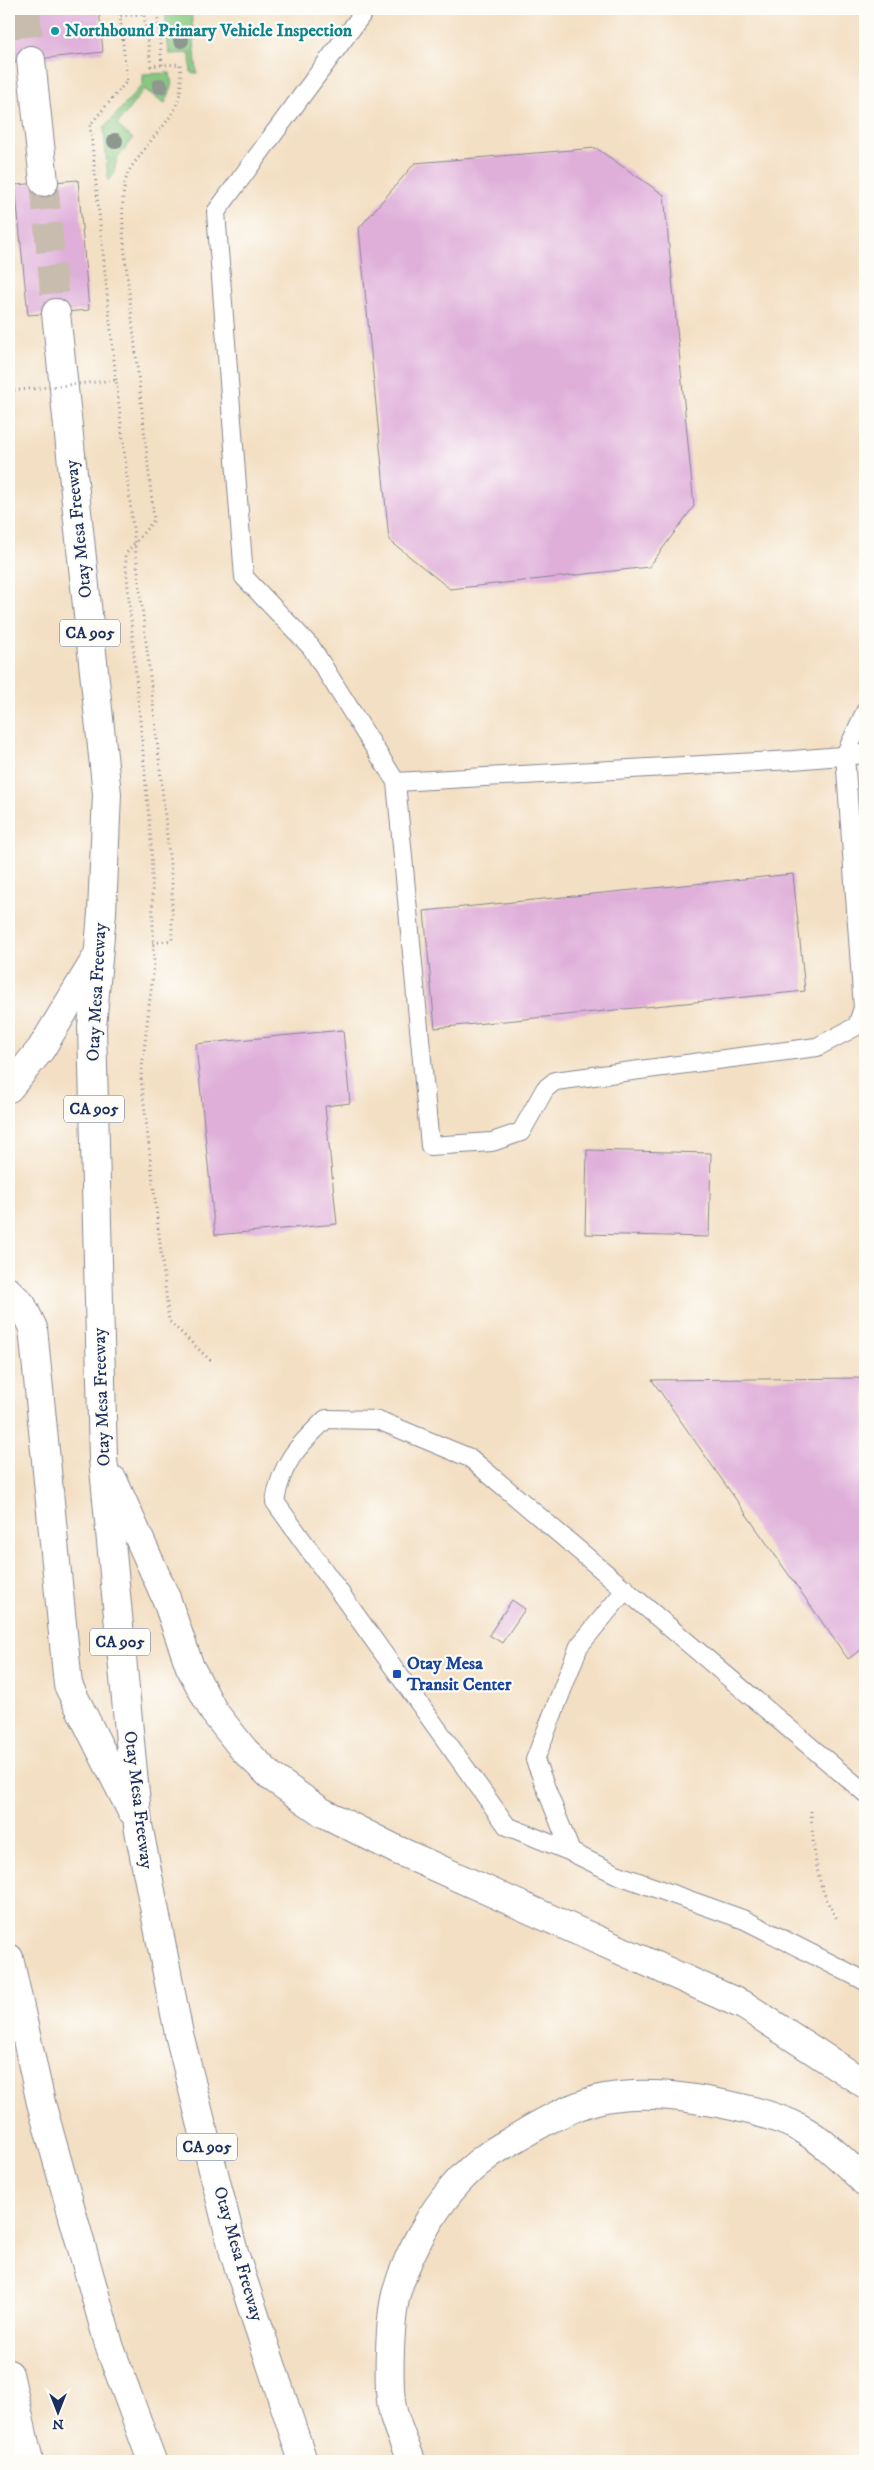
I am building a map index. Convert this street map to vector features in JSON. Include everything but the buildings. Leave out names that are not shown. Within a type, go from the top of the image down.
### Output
[{"type":"highway","points":[[32,60],[44,182]]},
{"type":"highway","name":"Otay Mesa Freeway","points":[[56,313],[107,794],[92,1027],[103,1458],[138,1825],[179,2034],[234,2253],[303,2461]]},
{"type":"highway","points":[[9,1088],[40,1049],[98,954]]},
{"type":"highway","points":[[9,1292],[22,1305],[34,1328],[68,1685],[138,1825]]},
{"type":"highway","points":[[103,1458],[166,1598],[190,1667],[214,1712],[244,1750],[273,1778],[322,1812],[397,1850],[745,2006],[865,2084]]},
{"type":"highway","points":[[9,1958],[41,2103],[108,2338],[152,2461]]},
{"type":"highway","points":[[412,2461],[391,2402],[391,2348],[396,2295],[412,2254],[430,2217],[458,2184],[485,2158],[531,2128],[556,2116],[604,2098],[644,2094],[682,2096],[742,2108],[797,2127],[835,2153],[865,2182]]},
{"type":"highway","points":[[9,2374],[29,2461]]},
{"type":"lane","points":[[366,9],[216,212],[244,577],[311,647],[396,782],[430,1146],[492,1142],[521,1132],[545,1089],[555,1081],[818,1048],[857,1026],[863,1008],[845,755],[865,712]]},
{"type":"lane","points":[[396,782],[793,760],[865,754]]},
{"type":"lane","points":[[865,1793],[845,1773],[470,1458],[378,1420],[326,1419],[295,1448],[277,1486],[274,1502],[507,1826],[571,1852],[616,1874],[745,1920],[865,1982]]},
{"type":"lane","points":[[571,1852],[535,1760],[579,1646],[626,1590]]},
{"type":"path","points":[[120,9],[127,81],[90,125],[116,380],[172,884],[172,940],[153,943]]},
{"type":"path","points":[[157,9],[162,65]]},
{"type":"path","points":[[120,16],[144,14],[150,66],[180,64],[182,88],[179,103],[170,120],[146,145],[128,174],[123,209],[124,246],[154,520],[125,555],[151,840],[154,964],[142,1077],[169,1322],[212,1362]]},
{"type":"path","points":[[9,391],[116,380]]},
{"type":"path","points":[[811,1811],[813,1842],[820,1880],[826,1904],[838,1920]]},
{"type":"green space","points":[[165,9],[191,9],[197,73],[191,73],[190,53],[169,54]]},
{"type":"green space","points":[[170,73],[172,87],[165,103],[144,89],[117,125],[133,139],[117,159],[113,176],[108,181],[104,128],[143,84],[143,74]]},
{"type":"tunnel","points":[[26,9],[31,60]]},
{"type":"tunnel","points":[[44,182],[56,313]]},
{"type":"place","name":"Northbound Primary Vehicle Inspection","points":[[55,31]]},
{"type":"place","name":"Otay Mesa Transit Center","points":[[397,1674]]}]
